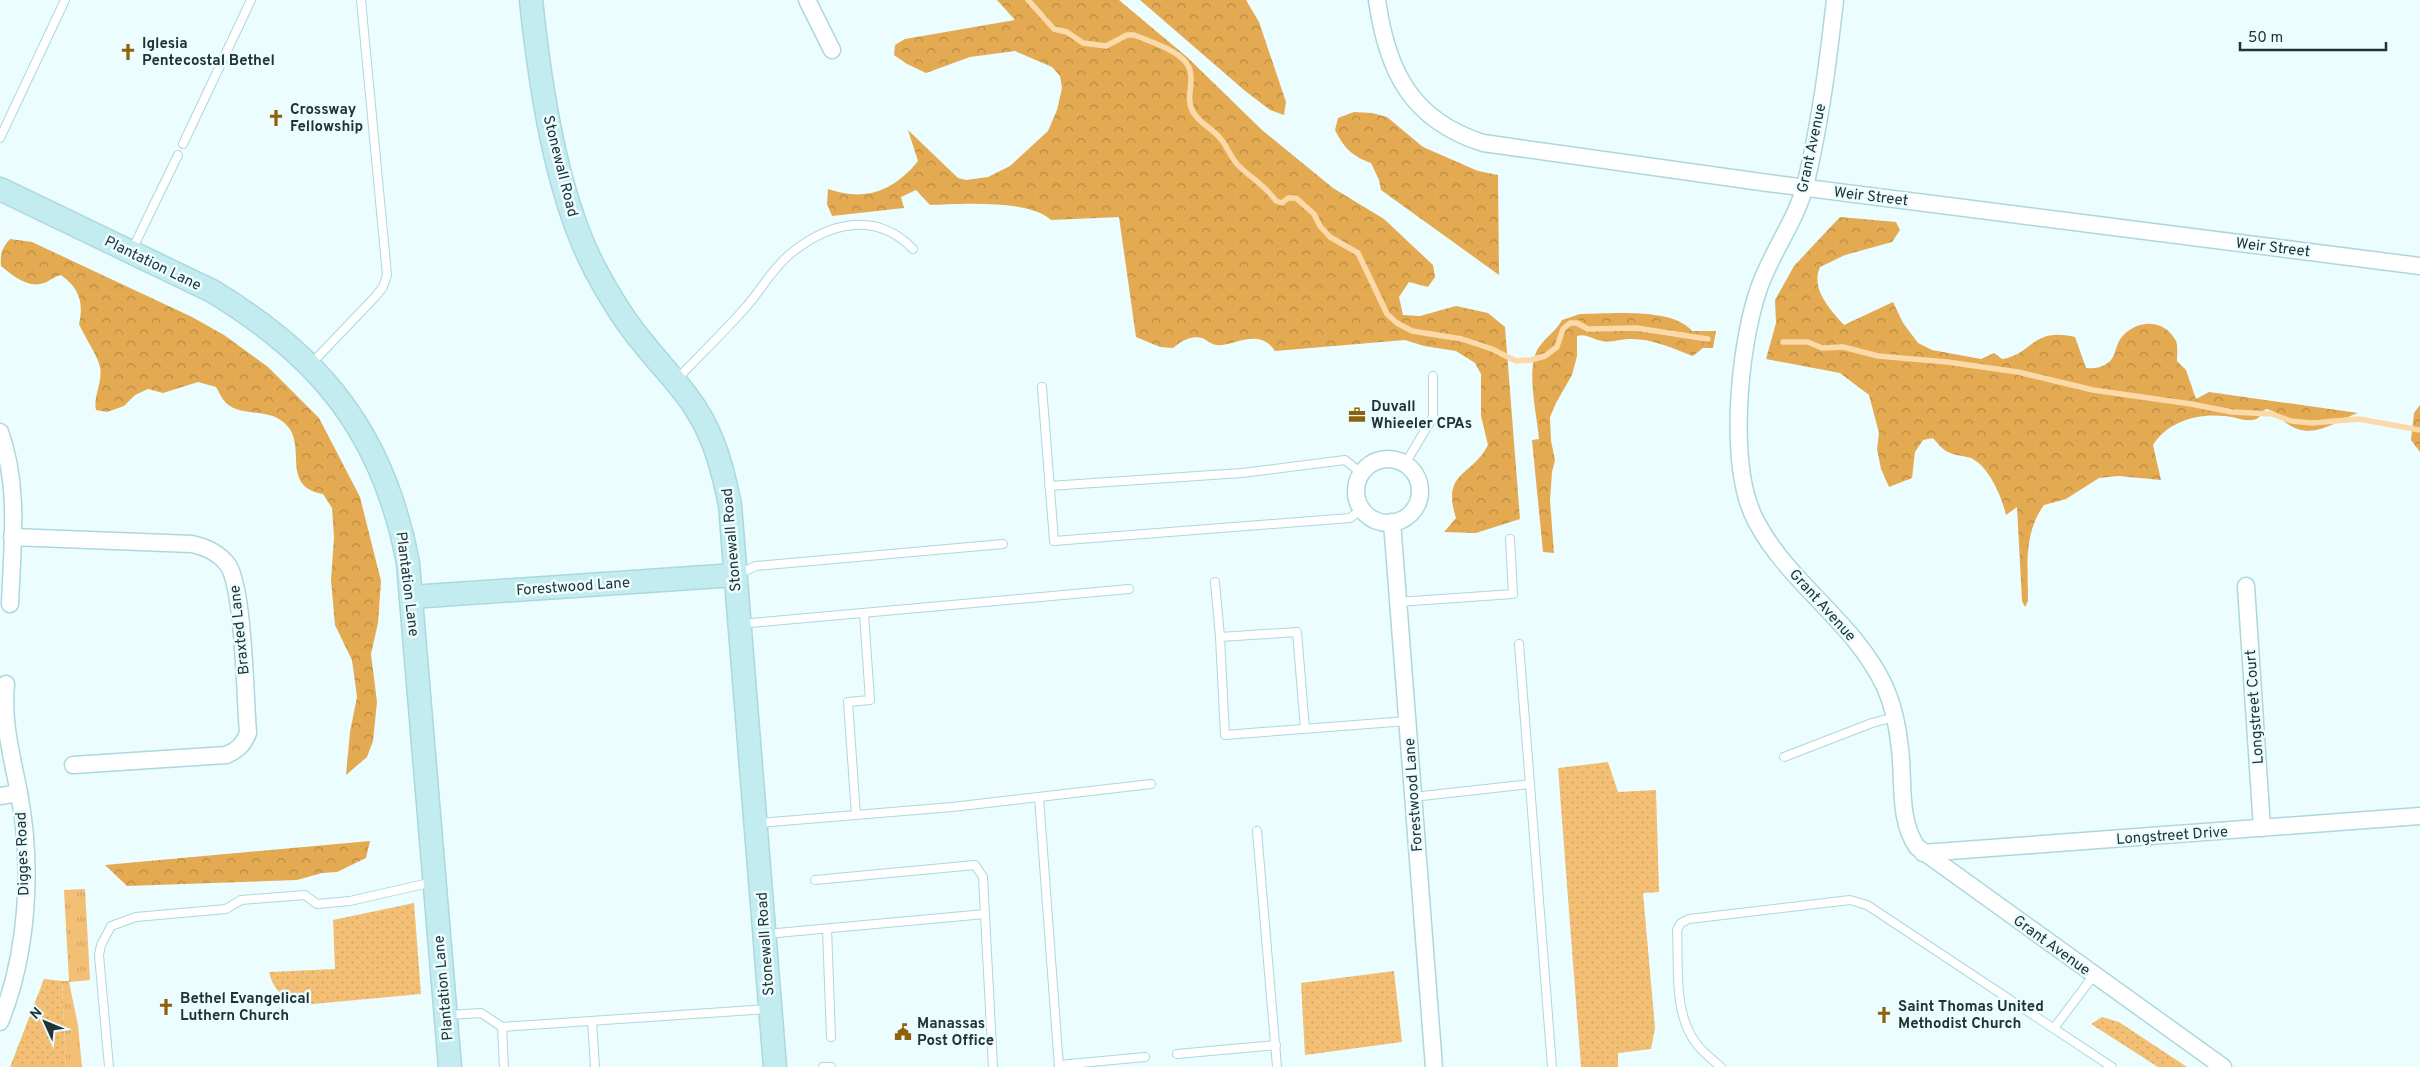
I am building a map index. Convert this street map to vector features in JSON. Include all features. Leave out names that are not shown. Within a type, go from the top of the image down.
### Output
[{"type":"street","name":"Stonewall Road","points":[[531,0],[547,112],[574,221],[596,270],[618,308],[644,344],[676,380],[697,410],[712,440],[724,472],[730,505],[738,625],[776,1067]]},
{"type":"street","points":[[807,0],[832,50]]},
{"type":"street","name":"Weir Street","points":[[1377,0],[1385,47],[1404,86],[1420,107],[1441,124],[1463,137],[1506,148],[2420,266]]},
{"type":"street","name":"Grant Avenue","points":[[1835,0],[1819,116],[1804,187],[1761,284],[1748,329],[1740,414],[1741,473],[1755,520],[1772,548],[1855,640],[1872,663],[1886,688],[1895,717],[1900,747],[1906,822],[1913,840],[1924,853],[2223,1067]]},
{"type":"street","name":"Plantation Lane","points":[[0,189],[212,291],[245,311],[291,346],[310,364],[355,419],[389,489],[402,530],[408,563],[450,1067]]},
{"type":"street","points":[[0,432],[9,461],[13,490],[10,604]]},
{"type":"street","points":[[1382,460],[1398,460],[1405,464],[1411,469],[1419,483],[1418,500],[1410,513],[1404,518],[1392,522],[1373,519],[1362,509],[1356,491],[1361,473],[1374,462],[1382,460]]},
{"type":"street","name":"Forestwood Lane","points":[[1392,522],[1434,1067]]},
{"type":"street","name":"Braxted Lane","points":[[12,537],[192,544],[217,554],[227,564],[234,577],[239,609],[248,733],[244,743],[236,751],[226,755],[73,765]]},
{"type":"street","name":"Forestwood Lane","points":[[411,597],[735,575]]},
{"type":"street","name":"Longstreet Court","points":[[2246,586],[2262,828]]},
{"type":"street","name":"Digges Road","points":[[0,1022],[16,971],[23,924],[26,876],[24,828],[19,793],[8,745],[4,701],[6,684]]},
{"type":"street","points":[[0,796],[19,793]]},
{"type":"street","name":"Longstreet Drive","points":[[1924,853],[2420,816]]},
{"type":"lane","points":[[0,138],[65,0]]},
{"type":"lane","points":[[183,144],[251,0]]},
{"type":"lane","points":[[310,364],[376,296],[383,287],[387,275],[361,0]]},
{"type":"lane","points":[[132,252],[178,155]]},
{"type":"lane","points":[[676,380],[747,306],[769,276],[790,255],[828,230],[846,225],[861,224],[879,227],[896,235],[913,249]]},
{"type":"lane","points":[[1405,464],[1433,417],[1433,376]]},
{"type":"lane","points":[[1042,387],[1054,541],[1350,518],[1362,509]]},
{"type":"lane","points":[[1049,486],[1242,473],[1345,460],[1361,473]]},
{"type":"lane","points":[[1398,602],[1513,594],[1510,539]]},
{"type":"lane","points":[[735,575],[756,566],[1003,544]]},
{"type":"lane","points":[[1215,582],[1225,735],[1407,721]]},
{"type":"lane","points":[[738,625],[1129,589]]},
{"type":"lane","points":[[856,815],[848,702],[870,700],[864,614]]},
{"type":"lane","points":[[1220,637],[1297,632],[1305,729]]},
{"type":"lane","points":[[1520,644],[1552,1067]]},
{"type":"lane","points":[[1784,757],[1863,726],[1895,717]]},
{"type":"lane","points":[[756,823],[1039,797],[1151,784]]},
{"type":"lane","points":[[1413,797],[1530,784]]},
{"type":"lane","points":[[1039,797],[1059,1066],[1145,1057]]},
{"type":"lane","points":[[1257,832],[1278,1067]]},
{"type":"lane","points":[[815,880],[975,865],[983,878],[993,1067]]},
{"type":"lane","points":[[109,1067],[99,955],[101,945],[111,926],[136,917],[226,909],[241,900],[305,896],[317,904],[350,901],[435,882]]},
{"type":"lane","points":[[1721,1067],[1696,1045],[1687,1028],[1681,1010],[1677,930],[1681,923],[1689,919],[1858,901],[2112,1067]]},
{"type":"lane","points":[[764,934],[985,914]]},
{"type":"lane","points":[[827,929],[831,1037]]},
{"type":"lane","points":[[2054,1028],[2094,975]]},
{"type":"lane","points":[[446,1015],[481,1013],[502,1027],[770,1009]]},
{"type":"lane","points":[[592,1021],[595,1067]]},
{"type":"lane","points":[[502,1027],[504,1067]]},
{"type":"lane","points":[[1177,1054],[1276,1046]]},
{"type":"lane","points":[[823,1067],[831,1067]]},
{"type":"green space","points":[[997,0],[1119,0],[1187,57],[1262,130],[1333,188],[1384,219],[1433,265],[1435,277],[1428,287],[1409,282],[1399,297],[1403,315],[1420,316],[1456,306],[1488,313],[1505,327],[1520,519],[1476,533],[1444,532],[1456,518],[1452,503],[1452,491],[1455,483],[1488,445],[1481,416],[1481,374],[1475,363],[1456,351],[1424,346],[1405,340],[1275,351],[1269,344],[1261,340],[1246,339],[1216,345],[1202,338],[1194,337],[1183,341],[1173,348],[1160,347],[1136,337],[1119,217],[1051,220],[1041,213],[1011,206],[994,204],[930,205],[916,190],[901,197],[904,208],[832,216],[827,204],[828,189],[854,194],[878,191],[899,180],[918,161],[908,130],[958,178],[966,180],[988,177],[1010,166],[1048,131],[1057,110],[1062,88],[1060,76],[1052,67],[1015,51],[970,57],[926,73],[894,55],[895,45],[905,39],[1015,20]]},
{"type":"green space","points":[[1140,0],[1246,0],[1259,22],[1286,102],[1284,115],[1270,110],[1244,90]]},
{"type":"green space","points":[[1354,112],[1372,113],[1387,117],[1423,147],[1478,171],[1498,175],[1499,275],[1381,190],[1379,180],[1371,163],[1349,151],[1335,130],[1338,118]]},
{"type":"green space","points":[[1840,217],[1896,222],[1900,230],[1892,242],[1845,255],[1820,267],[1818,283],[1823,299],[1844,325],[1893,302],[1903,323],[1918,343],[1932,350],[1981,359],[1994,353],[2002,359],[2020,352],[2041,338],[2061,335],[2075,337],[2086,368],[2089,368],[2100,367],[2109,362],[2113,358],[2121,338],[2134,327],[2150,324],[2157,325],[2171,333],[2176,341],[2177,361],[2186,370],[2196,399],[2209,392],[2358,413],[2326,427],[2309,431],[2291,426],[2275,412],[2266,409],[2254,420],[2214,415],[2193,418],[2174,425],[2166,430],[2153,445],[2161,480],[2118,476],[2099,478],[2066,499],[2044,505],[2037,516],[2030,539],[2028,551],[2028,601],[2025,607],[2022,601],[2017,507],[2006,515],[2002,500],[1985,469],[1973,459],[1957,455],[1942,448],[1933,438],[1923,440],[1915,452],[1912,478],[1889,487],[1881,469],[1877,449],[1879,433],[1869,395],[1840,373],[1766,359],[1776,323],[1775,300],[1794,266]]},
{"type":"green space","points":[[10,239],[32,242],[192,317],[224,335],[268,367],[319,418],[360,497],[381,581],[378,623],[371,654],[377,702],[373,741],[367,757],[346,775],[350,732],[357,697],[352,660],[335,625],[331,580],[334,538],[332,508],[323,494],[310,490],[298,476],[295,447],[289,428],[282,421],[266,414],[233,408],[226,403],[216,387],[198,382],[163,393],[148,389],[135,395],[124,406],[107,412],[96,410],[95,405],[101,373],[100,367],[97,357],[79,324],[81,309],[76,290],[61,275],[46,282],[32,284],[26,283],[10,273],[1,266],[1,255]]},
{"type":"green space","points":[[1623,313],[1655,315],[1683,323],[1692,331],[1716,331],[1713,348],[1703,348],[1693,356],[1645,340],[1605,341],[1586,336],[1577,336],[1577,356],[1572,375],[1550,417],[1551,441],[1555,460],[1550,500],[1554,553],[1543,552],[1532,440],[1539,439],[1533,392],[1533,366],[1539,347],[1562,320],[1580,314]]},
{"type":"green space","points":[[2420,405],[2420,452],[2411,440],[2414,413]]},
{"type":"green space","points":[[1608,762],[1618,792],[1656,790],[1659,892],[1643,893],[1655,1028],[1651,1049],[1618,1053],[1618,1067],[1581,1067],[1558,768]]},
{"type":"green space","points":[[370,841],[366,858],[337,872],[322,873],[297,880],[127,886],[105,865]]},
{"type":"green space","points":[[85,889],[90,980],[69,982],[78,1025],[82,1067],[66,1067],[62,981],[69,981],[64,890]]},
{"type":"green space","points":[[414,903],[421,994],[302,1005],[285,997],[273,984],[269,972],[335,969],[333,920]]},
{"type":"green space","points":[[1394,971],[1402,1042],[1305,1055],[1301,983]]},
{"type":"green space","points":[[44,979],[62,981],[66,1067],[10,1067]]},
{"type":"green space","points":[[2102,1017],[2119,1022],[2187,1067],[2158,1067],[2091,1024]]},
{"type":"waterway","points":[[1028,0],[1054,29],[1067,32],[1083,43],[1106,46],[1127,35],[1134,35],[1163,46],[1183,59],[1190,69],[1190,100],[1196,116],[1220,138],[1237,164],[1267,190],[1276,201],[1282,203],[1288,198],[1296,198],[1314,214],[1320,226],[1330,237],[1358,253],[1387,314],[1397,323],[1412,331],[1462,339],[1492,349],[1516,361],[1531,360],[1545,356],[1557,347],[1563,329],[1570,323],[1577,323],[1588,329],[1636,328],[1708,339]]},
{"type":"waterway","points":[[1783,342],[1808,342],[1822,348],[1843,347],[1878,356],[1947,362],[2018,372],[2093,390],[2232,412],[2272,414],[2291,421],[2312,423],[2359,419],[2420,430]]},
{"type":"place","name":"Iglesia Pentecostal Bethel","points":[[128,52]]},
{"type":"place","name":"Crossway Fellowship","points":[[276,118]]},
{"type":"place","name":"Duvall Whieeler CPAs","points":[[1357,415]]},
{"type":"place","name":"Bethel Evangelical Luthern Church","points":[[166,1007]]},
{"type":"place","name":"Saint Thomas United Methodist Church","points":[[1884,1015]]},
{"type":"place","name":"Manassas Post Office","points":[[903,1032]]}]
